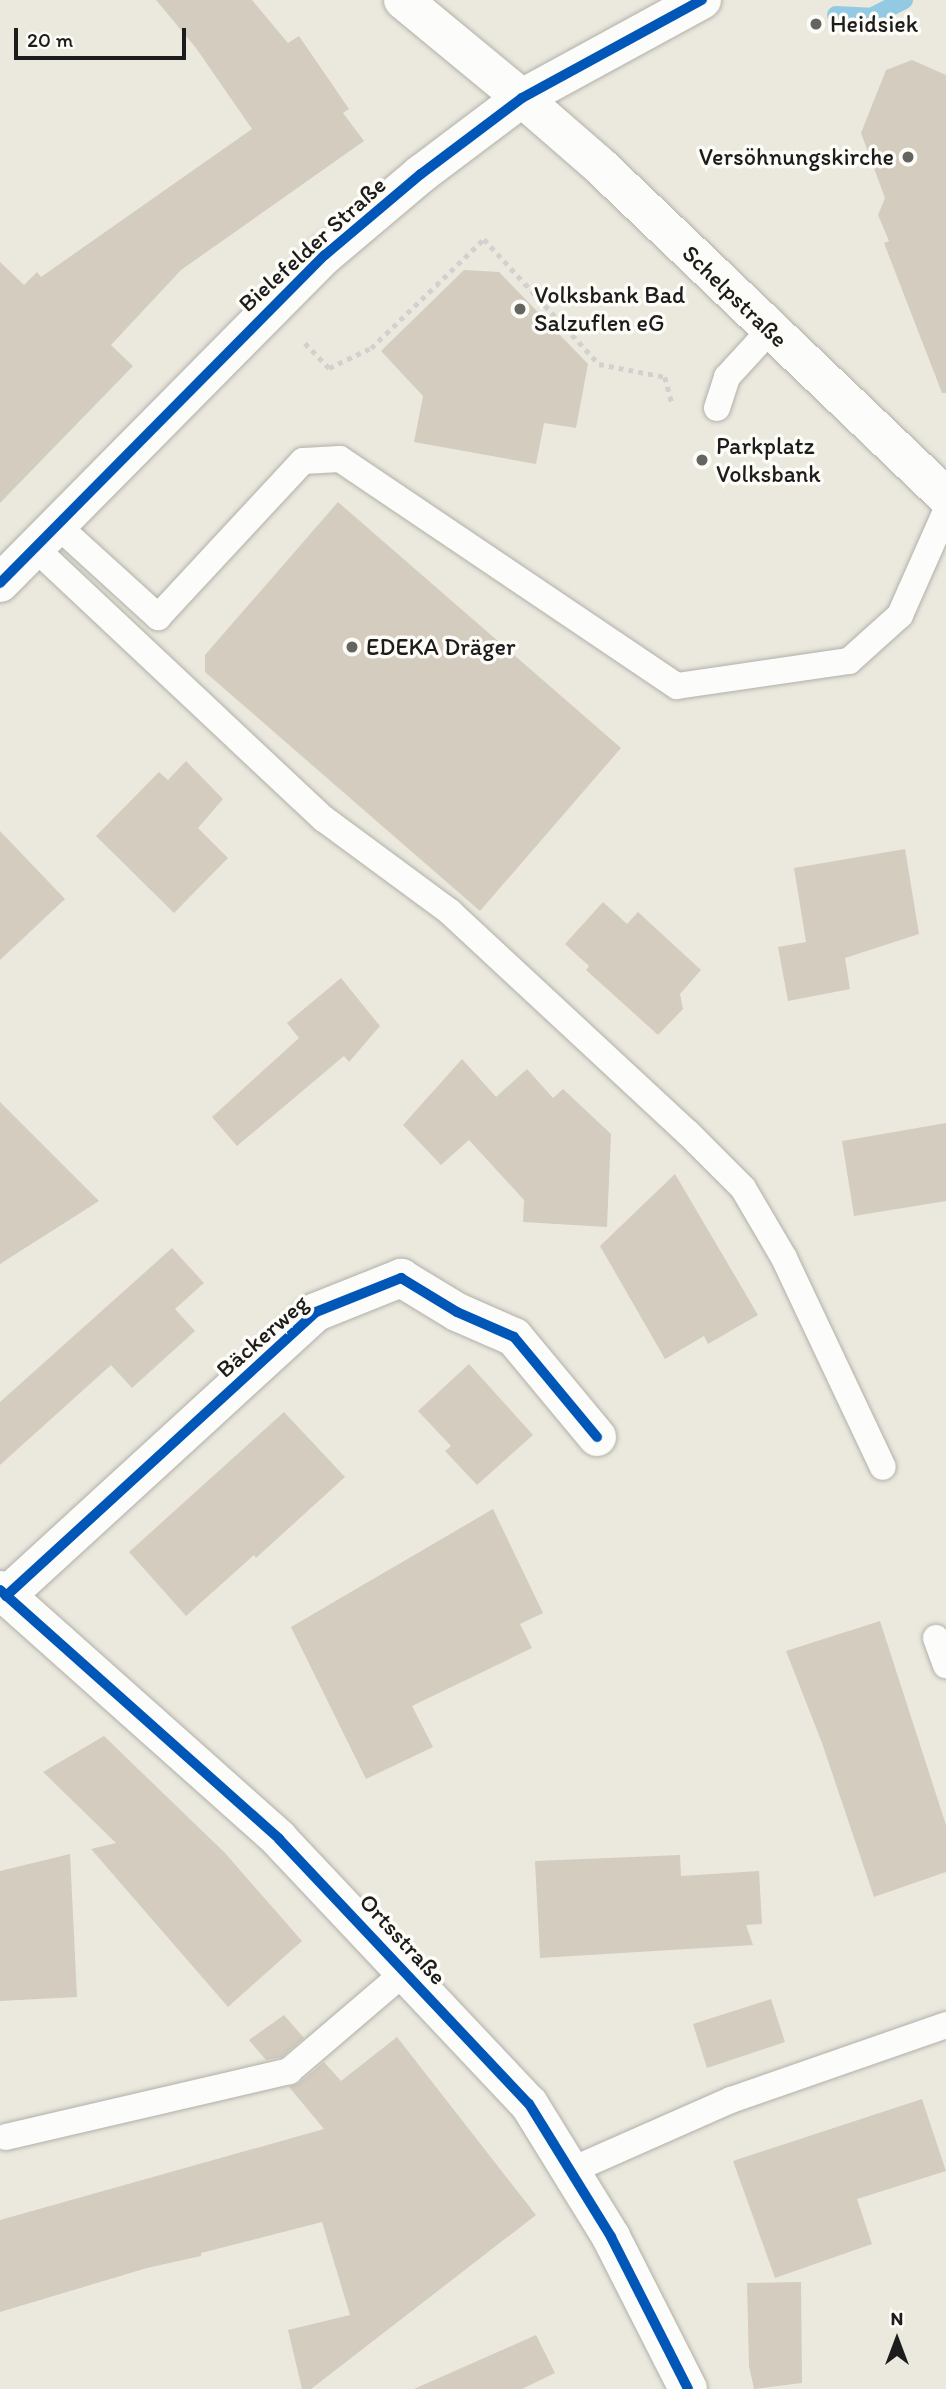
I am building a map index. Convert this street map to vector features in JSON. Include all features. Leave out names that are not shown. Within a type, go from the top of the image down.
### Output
[{"type":"street","name":"Schelpstraße","points":[[403,0],[598,164],[946,497]]},
{"type":"street","name":"Bielefelder Straße","points":[[0,583],[325,255],[421,174],[522,98],[622,41],[702,0]]},
{"type":"street","name":"Bäckerweg","points":[[3,1593],[316,1312],[401,1278],[457,1312],[514,1337],[597,1437]]},
{"type":"street","name":"Ortsstraße","points":[[3,1593],[279,1839],[529,2105],[611,2238],[688,2389]]},
{"type":"lane","points":[[717,408],[727,377],[770,330]]},
{"type":"lane","points":[[46,536],[158,617],[303,461],[340,459],[677,686],[849,661],[900,615],[946,511]]},
{"type":"lane","points":[[46,536],[324,819],[450,912],[687,1132],[743,1188],[784,1258],[883,1467]]},
{"type":"lane","points":[[936,1638],[946,1665]]},
{"type":"lane","points":[[6,2137],[289,2071],[405,1972]]},
{"type":"lane","points":[[570,2171],[731,2100],[946,2025]]},
{"type":"path","points":[[272,307],[329,368],[371,348],[484,239],[599,364],[665,377],[675,409]]},
{"type":"building","points":[[156,0],[252,0],[288,43],[299,36],[349,109],[343,113],[364,141],[181,270],[111,345],[133,366],[0,503],[0,262],[24,285],[37,272],[41,277],[252,129],[196,48]]},
{"type":"building","name":"Versöhnungskirche","points":[[912,60],[946,75],[946,393],[942,393],[884,243],[889,241],[878,215],[885,198],[861,133],[886,70]]},
{"type":"building","points":[[464,270],[499,272],[588,364],[576,428],[544,423],[536,464],[414,442],[423,396],[381,351]]},
{"type":"building","points":[[338,502],[621,748],[480,911],[205,672],[205,655]]},
{"type":"building","points":[[186,761],[223,799],[198,828],[228,858],[174,913],[96,836],[159,772],[168,780]]},
{"type":"building","points":[[0,831],[65,899],[0,960]]},
{"type":"building","points":[[905,849],[919,934],[845,958],[850,989],[788,1001],[778,947],[806,942],[794,868]]},
{"type":"building","points":[[603,902],[627,924],[638,912],[701,970],[680,994],[683,1009],[658,1035],[586,970],[589,966],[565,944]]},
{"type":"building","points":[[341,978],[380,1026],[349,1062],[344,1056],[237,1146],[212,1117],[299,1038],[287,1023]]},
{"type":"building","points":[[462,1059],[496,1097],[527,1069],[553,1098],[563,1089],[611,1134],[607,1227],[523,1222],[524,1200],[469,1140],[441,1165],[403,1125]]},
{"type":"building","points":[[0,1102],[99,1201],[0,1264]]},
{"type":"building","points":[[946,1123],[946,1201],[854,1216],[842,1141]]},
{"type":"building","points":[[675,1174],[758,1315],[708,1344],[704,1336],[665,1359],[600,1246]]},
{"type":"building","points":[[172,1248],[204,1283],[175,1309],[195,1331],[132,1388],[111,1365],[0,1465],[0,1402]]},
{"type":"building","points":[[469,1364],[533,1435],[477,1485],[445,1451],[451,1446],[418,1411]]},
{"type":"building","points":[[284,1412],[345,1477],[256,1558],[254,1555],[186,1616],[129,1552]]},
{"type":"building","points":[[493,1509],[543,1613],[520,1624],[532,1648],[412,1706],[433,1747],[366,1779],[291,1627]]},
{"type":"building","points":[[880,1621],[946,1825],[946,1872],[874,1897],[822,1743],[786,1651]]},
{"type":"building","points":[[104,1736],[225,1853],[302,1941],[228,2007],[91,1849],[116,1843],[43,1772]]},
{"type":"building","points":[[70,1854],[77,1997],[0,2001],[0,1871]]},
{"type":"building","points":[[680,1855],[681,1876],[759,1871],[762,1924],[746,1925],[753,1945],[540,1958],[535,1861]]},
{"type":"building","points":[[771,1999],[785,2042],[707,2068],[693,2024]]},
{"type":"building","points":[[284,2015],[304,2038],[282,2057],[266,2060],[249,2040]]},
{"type":"building","points":[[397,2037],[536,2215],[311,2389],[302,2389],[288,2330],[350,2315],[322,2222],[201,2253],[201,2256],[147,2268],[0,2312],[0,2220],[324,2129],[289,2087],[299,2083],[324,2062],[341,2081]]},
{"type":"building","points":[[922,2099],[946,2171],[857,2199],[872,2244],[775,2278],[733,2161]]},
{"type":"building","points":[[801,2282],[802,2383],[754,2389],[749,2366],[747,2283]]},
{"type":"building","points":[[536,2335],[555,2373],[522,2389],[414,2389]]},
{"type":"waterway","points":[[836,15],[871,17],[904,0]]},
{"type":"cycle path","points":[[0,583],[325,255],[421,174],[522,98],[702,0]]},
{"type":"cycle path","points":[[6,1596],[316,1312],[401,1278],[457,1312],[514,1337],[597,1437]]},
{"type":"cycle path","points":[[0,1590],[279,1839],[529,2104],[611,2237],[688,2389]]},
{"type":"place","name":"Heidsiek","points":[[816,24]]},
{"type":"place","name":"Versöhnungskirche","points":[[908,157]]},
{"type":"place","name":"Volksbank Bad Salzuflen eG","points":[[520,309]]},
{"type":"place","name":"Parkplatz Volksbank","points":[[702,460]]},
{"type":"place","name":"EDEKA Dräger","points":[[352,647]]}]
